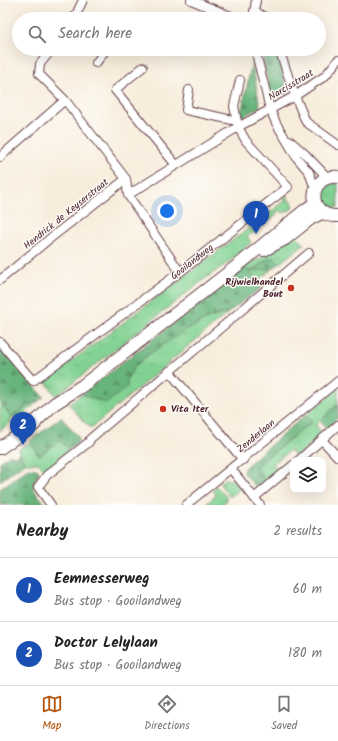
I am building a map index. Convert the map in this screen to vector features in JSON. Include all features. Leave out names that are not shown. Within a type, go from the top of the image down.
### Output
[{"type":"main road","points":[[333,177],[318,184],[315,190],[314,199],[319,208],[330,216],[338,216]]},
{"type":"main road","points":[[0,448],[59,410],[82,386],[242,262],[304,211],[319,208]]},
{"type":"street","points":[[77,12],[83,0]]},
{"type":"street","points":[[191,0],[221,12]]},
{"type":"street","points":[[254,12],[256,0]]},
{"type":"street","points":[[46,56],[40,64],[39,74],[65,100],[126,179],[128,195],[180,272]]},
{"type":"street","points":[[96,63],[101,56]]},
{"type":"street","points":[[257,56],[270,109],[297,158],[309,172],[315,190]]},
{"type":"street","points":[[281,56],[295,96],[306,122],[338,145]]},
{"type":"street","name":"Narcisstraat","points":[[128,195],[238,124],[295,96],[325,76],[338,60]]},
{"type":"street","points":[[143,67],[115,90],[176,165]]},
{"type":"street","points":[[189,90],[186,110],[238,124],[234,106],[240,80]]},
{"type":"street","points":[[0,157],[65,100]]},
{"type":"street","name":"Gooilandweg","points":[[0,342],[33,381],[180,272],[288,187],[246,141],[238,124]]},
{"type":"street","points":[[285,137],[333,177]]},
{"type":"street","name":"Hendrick de Keyserstraat","points":[[0,280],[126,179]]},
{"type":"street","points":[[51,505],[38,487],[47,475],[89,442],[169,371],[309,253]]},
{"type":"street","points":[[169,371],[243,460]]},
{"type":"street","name":"Zenderlaan","points":[[186,505],[231,470],[338,381]]},
{"type":"street","points":[[302,457],[338,425]]},
{"type":"street","points":[[322,440],[338,457]]},
{"type":"street","points":[[231,470],[257,502],[290,468]]},
{"type":"green space","points":[[262,56],[278,56],[288,94],[271,96]]},
{"type":"green space","points":[[252,62],[260,107],[240,118]]},
{"type":"green space","points":[[334,183],[338,184],[338,207],[332,208],[327,206],[324,202],[322,193],[328,185]]},
{"type":"green space","points":[[287,195],[290,202],[292,201],[292,209],[283,213],[280,210],[276,213],[277,215],[247,237],[251,242],[241,253],[202,281],[56,396],[45,381],[285,201],[284,197]]},
{"type":"green space","points":[[295,234],[304,244],[280,263],[279,261],[269,258],[250,271],[272,269],[257,281],[246,268],[241,271],[243,268],[274,250]]},
{"type":"green space","points":[[269,258],[275,258],[280,263],[272,269],[250,272]]},
{"type":"green space","points":[[246,268],[262,287],[229,312],[209,318],[187,329],[148,355],[135,366],[127,379],[127,387],[107,403],[82,394],[241,271]]},
{"type":"green space","points":[[229,312],[91,428],[69,404],[82,394],[99,401],[127,379],[135,366],[148,354],[187,329],[209,318]]},
{"type":"green space","points":[[0,347],[44,397],[36,403],[35,401],[12,417],[0,403]]},
{"type":"green space","points":[[338,388],[338,404],[316,425],[323,434],[296,457],[290,450],[273,464],[279,471],[261,487],[258,483],[264,478],[255,467],[312,422],[305,415]]},
{"type":"green space","points":[[35,401],[36,403],[18,420],[16,418],[10,420],[11,422],[0,431],[0,403],[12,417]]},
{"type":"green space","points":[[338,404],[338,418],[327,429],[320,421]]},
{"type":"green space","points":[[305,415],[312,421],[255,467],[264,478],[255,486],[243,472],[245,467]]},
{"type":"green space","points":[[61,417],[79,438],[78,442],[69,450],[60,440],[40,455],[37,454],[30,441]]},
{"type":"green space","points":[[60,440],[69,450],[45,470],[38,463],[25,463],[18,450],[31,441],[40,455]]},
{"type":"green space","points":[[19,453],[25,463],[0,481],[0,462],[9,455],[16,456]]},
{"type":"green space","points":[[29,468],[39,471],[33,484],[33,489],[44,502],[44,505],[0,505],[0,489]]},
{"type":"green space","points":[[225,479],[232,480],[240,489],[230,497],[219,483]]},
{"type":"green space","points":[[216,486],[226,496],[226,501],[221,505],[205,505],[216,495],[212,489]]},
{"type":"place","name":"Eemnesserweg","points":[[256,234]]},
{"type":"place","name":"Rijwielhandel Bout","points":[[291,288]]},
{"type":"place","name":"Vita Iter","points":[[163,409]]},
{"type":"place","name":"Doctor Lelylaan","points":[[23,445]]}]
